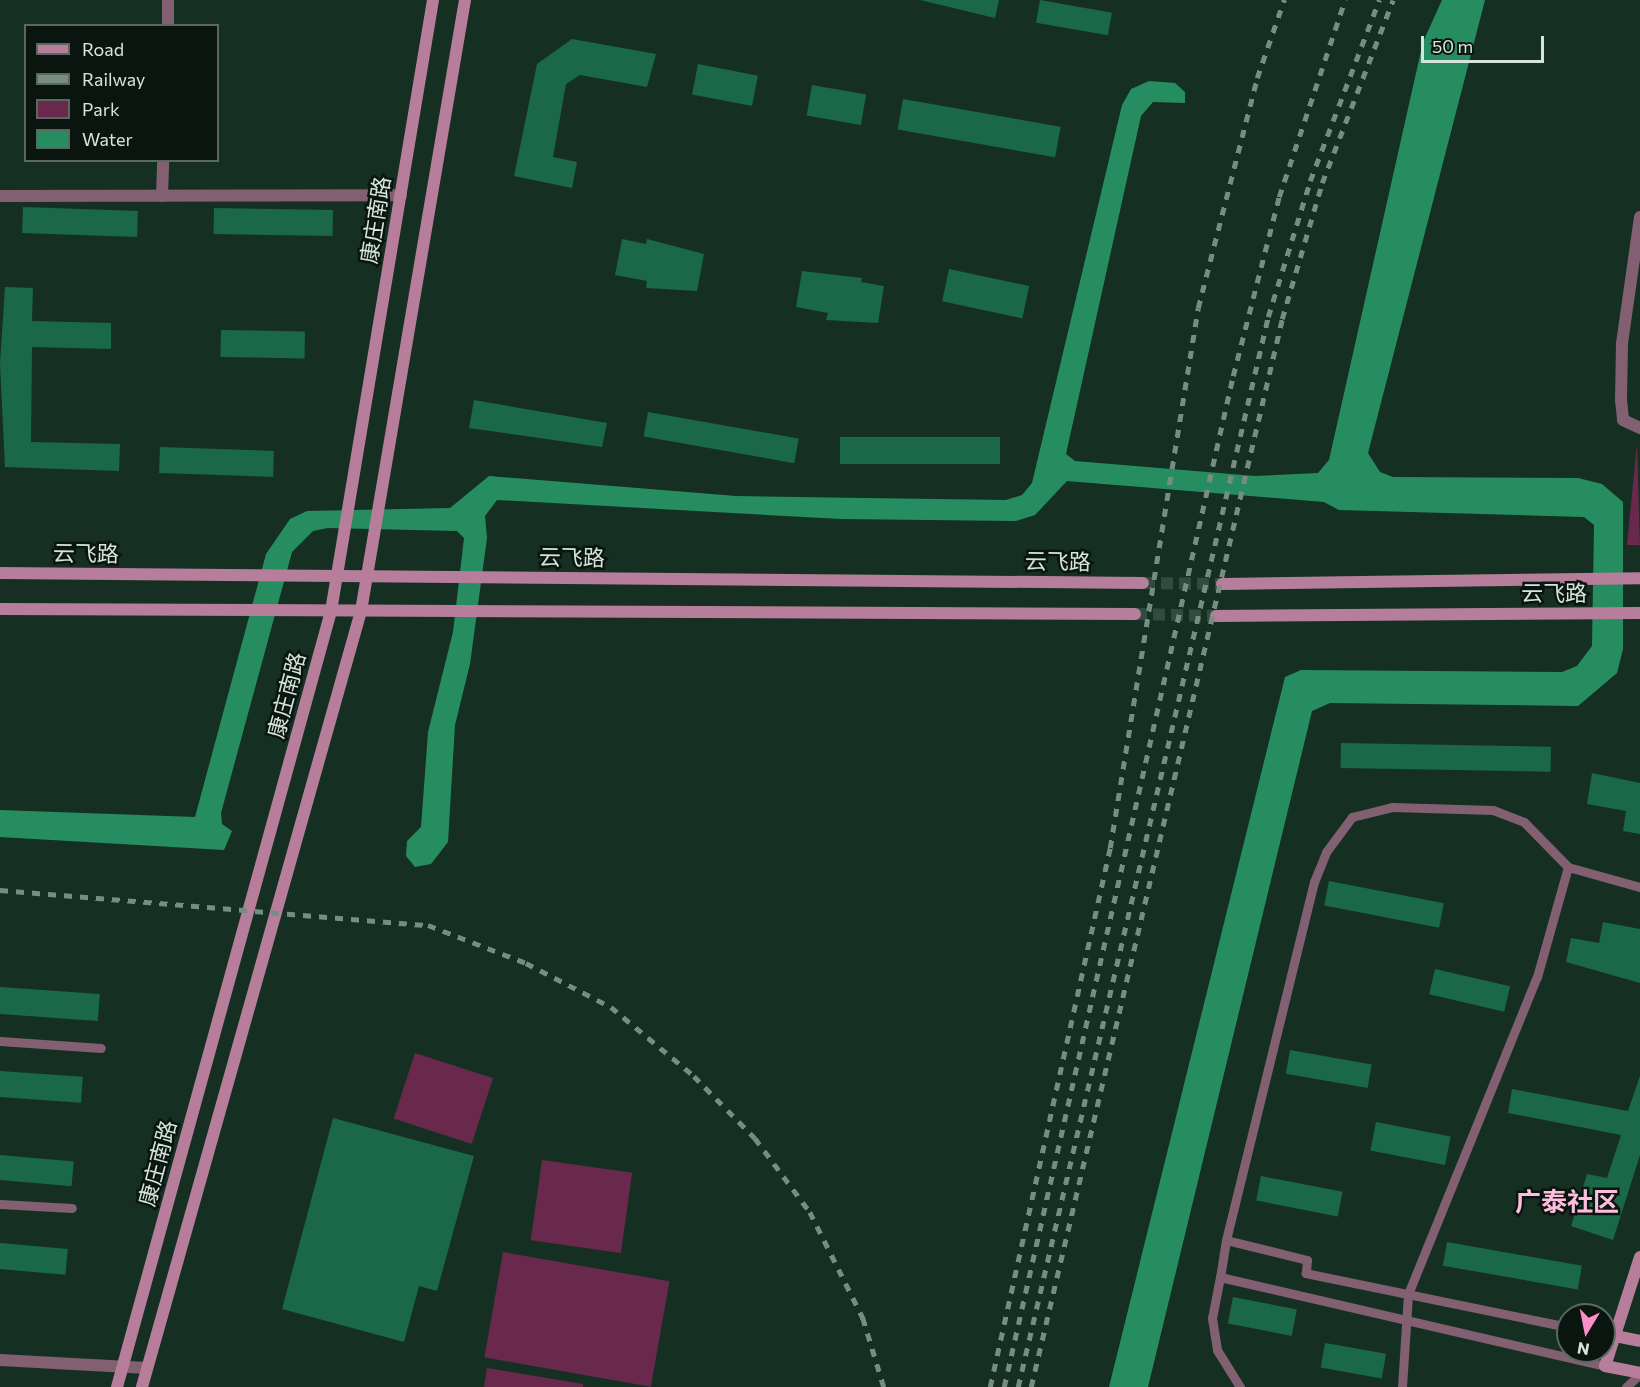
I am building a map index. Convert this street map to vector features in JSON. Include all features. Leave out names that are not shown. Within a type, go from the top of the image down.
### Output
[{"type":"main road","name":"康庄南路","points":[[117,1387],[332,611],[433,0]]},
{"type":"main road","name":"康庄南路","points":[[142,1387],[361,611],[465,0]]},
{"type":"main road","name":"云飞路","points":[[0,573],[1143,583]]},
{"type":"main road","name":"云飞路","points":[[1222,584],[1640,578]]},
{"type":"main road","points":[[0,609],[1136,614]]},
{"type":"main road","name":"云飞路","points":[[1216,616],[1640,613]]},
{"type":"main road","points":[[1616,1317],[1640,1257]]},
{"type":"main road","points":[[1616,1336],[1640,1341]]},
{"type":"main road","points":[[1605,1363],[1605,1366],[1640,1373]]},
{"type":"street","points":[[168,0],[168,24]]},
{"type":"street","points":[[162,196],[164,162]]},
{"type":"street","points":[[0,196],[400,195]]},
{"type":"street","points":[[1640,217],[1622,343],[1621,400],[1623,420],[1640,428]]},
{"type":"street","points":[[0,1360],[147,1368]]},
{"type":"lane","points":[[1240,1387],[1217,1350],[1212,1318],[1226,1239],[1314,882],[1326,852],[1352,817],[1392,807],[1493,810],[1524,822],[1568,867],[1640,887]]},
{"type":"lane","points":[[1402,1387],[1403,1321],[1408,1294],[1537,978],[1568,867]]},
{"type":"lane","points":[[0,1041],[101,1048]]},
{"type":"lane","points":[[0,1204],[72,1208]]},
{"type":"lane","points":[[1226,1239],[1307,1260],[1306,1273],[1556,1325]]},
{"type":"lane","points":[[1220,1277],[1605,1366]]},
{"type":"lane","points":[[1626,1387],[1640,1373]]},
{"type":"green space","points":[[1637,444],[1640,545],[1627,545]]},
{"type":"green space","points":[[415,1053],[493,1078],[472,1144],[394,1119]]},
{"type":"green space","points":[[542,1160],[632,1173],[621,1253],[531,1240]]},
{"type":"green space","points":[[503,1252],[669,1281],[651,1387],[484,1357]]},
{"type":"green space","points":[[487,1368],[583,1384],[583,1387],[484,1387]]},
{"type":"water","points":[[1442,0],[1485,0],[1368,453],[1380,472],[1393,477],[1578,478],[1602,484],[1623,502],[1623,649],[1617,673],[1578,706],[1330,703],[1312,711],[1148,1387],[1109,1387],[1285,677],[1301,670],[1562,672],[1577,666],[1592,646],[1594,525],[1584,517],[1339,510],[1324,502],[1067,481],[1035,515],[1016,521],[841,519],[497,500],[485,516],[487,538],[470,664],[455,725],[448,842],[431,864],[415,867],[406,856],[407,841],[421,827],[428,732],[453,632],[464,538],[457,531],[328,528],[313,531],[292,552],[221,813],[222,824],[232,831],[224,850],[0,837],[0,810],[195,817],[266,554],[290,519],[307,511],[450,508],[489,476],[736,496],[1006,500],[1022,495],[1032,483],[1122,105],[1131,89],[1149,81],[1175,83],[1185,92],[1185,103],[1153,102],[1141,116],[1066,454],[1075,461],[1255,476],[1318,473],[1329,460],[1423,42]]},
{"type":"building","points":[[920,0],[999,0],[995,18]]},
{"type":"building","points":[[1040,0],[1112,13],[1108,35],[1036,23]]},
{"type":"building","points":[[572,39],[656,54],[647,87],[580,75],[566,84],[553,157],[577,162],[572,188],[514,176],[537,64]]},
{"type":"building","points":[[698,64],[758,76],[752,106],[692,94]]},
{"type":"building","points":[[812,85],[866,95],[861,125],[807,116]]},
{"type":"building","points":[[903,99],[1061,127],[1055,157],[898,130]]},
{"type":"building","points":[[23,207],[138,211],[137,237],[22,233]]},
{"type":"building","points":[[214,208],[333,210],[333,236],[214,234]]},
{"type":"building","points":[[622,239],[646,244],[647,239],[704,254],[697,291],[646,288],[647,281],[615,275]]},
{"type":"building","points":[[949,269],[1029,286],[1022,318],[942,301]]},
{"type":"building","points":[[802,271],[862,278],[861,282],[884,286],[878,323],[826,320],[828,313],[796,307]]},
{"type":"building","points":[[5,287],[33,288],[32,321],[111,323],[111,349],[32,347],[31,442],[120,444],[119,471],[5,467],[0,364]]},
{"type":"building","points":[[221,330],[305,331],[305,358],[221,357]]},
{"type":"building","points":[[474,400],[607,423],[602,447],[469,428]]},
{"type":"building","points":[[648,412],[799,439],[794,463],[644,437]]},
{"type":"building","points":[[840,437],[1000,437],[1000,464],[840,464]]},
{"type":"building","points":[[160,447],[274,451],[273,477],[159,473]]},
{"type":"building","points":[[1341,743],[1551,747],[1551,772],[1341,768]]},
{"type":"building","points":[[1592,773],[1640,783],[1640,834],[1623,831],[1626,811],[1587,804]]},
{"type":"building","points":[[1329,881],[1444,903],[1439,928],[1324,906]]},
{"type":"building","points":[[1603,922],[1640,929],[1640,983],[1566,962],[1571,938],[1599,943]]},
{"type":"building","points":[[1435,969],[1510,986],[1504,1012],[1429,994]]},
{"type":"building","points":[[0,987],[100,994],[98,1021],[0,1014]]},
{"type":"building","points":[[1290,1050],[1372,1064],[1368,1088],[1286,1074]]},
{"type":"building","points":[[0,1071],[83,1077],[81,1103],[0,1097]]},
{"type":"building","points":[[1640,1076],[1640,1155],[1613,1240],[1571,1226],[1587,1174],[1607,1178],[1621,1135],[1508,1113],[1512,1089],[1628,1111]]},
{"type":"building","points":[[333,1118],[474,1156],[437,1291],[419,1286],[404,1342],[282,1309]]},
{"type":"building","points":[[1376,1122],[1451,1137],[1445,1165],[1370,1150]]},
{"type":"building","points":[[0,1155],[74,1161],[72,1186],[0,1180]]},
{"type":"building","points":[[1261,1176],[1342,1192],[1338,1216],[1256,1201]]},
{"type":"building","points":[[1447,1242],[1582,1266],[1578,1289],[1443,1266]]},
{"type":"building","points":[[0,1243],[68,1249],[65,1275],[0,1269]]},
{"type":"building","points":[[1233,1297],[1297,1309],[1292,1336],[1228,1324]]},
{"type":"building","points":[[1325,1343],[1386,1354],[1382,1378],[1321,1368]]},
{"type":"tunnel","points":[[1143,583],[1222,584]]},
{"type":"tunnel","points":[[1135,614],[1216,616]]},
{"type":"railway","points":[[990,1387],[1110,848],[1198,308],[1257,78],[1284,0]]},
{"type":"railway","points":[[1004,1387],[1233,376],[1279,197],[1345,0]]},
{"type":"railway","points":[[1018,1387],[1268,317],[1310,181],[1379,0]]},
{"type":"railway","points":[[1031,1387],[1282,319],[1322,183],[1393,0]]},
{"type":"railway","points":[[0,890],[428,925],[526,963],[611,1007],[694,1076],[755,1138],[810,1212],[863,1318],[884,1387]]},
{"type":"district","name":"广泰社区","points":[[1567,1201]]}]
